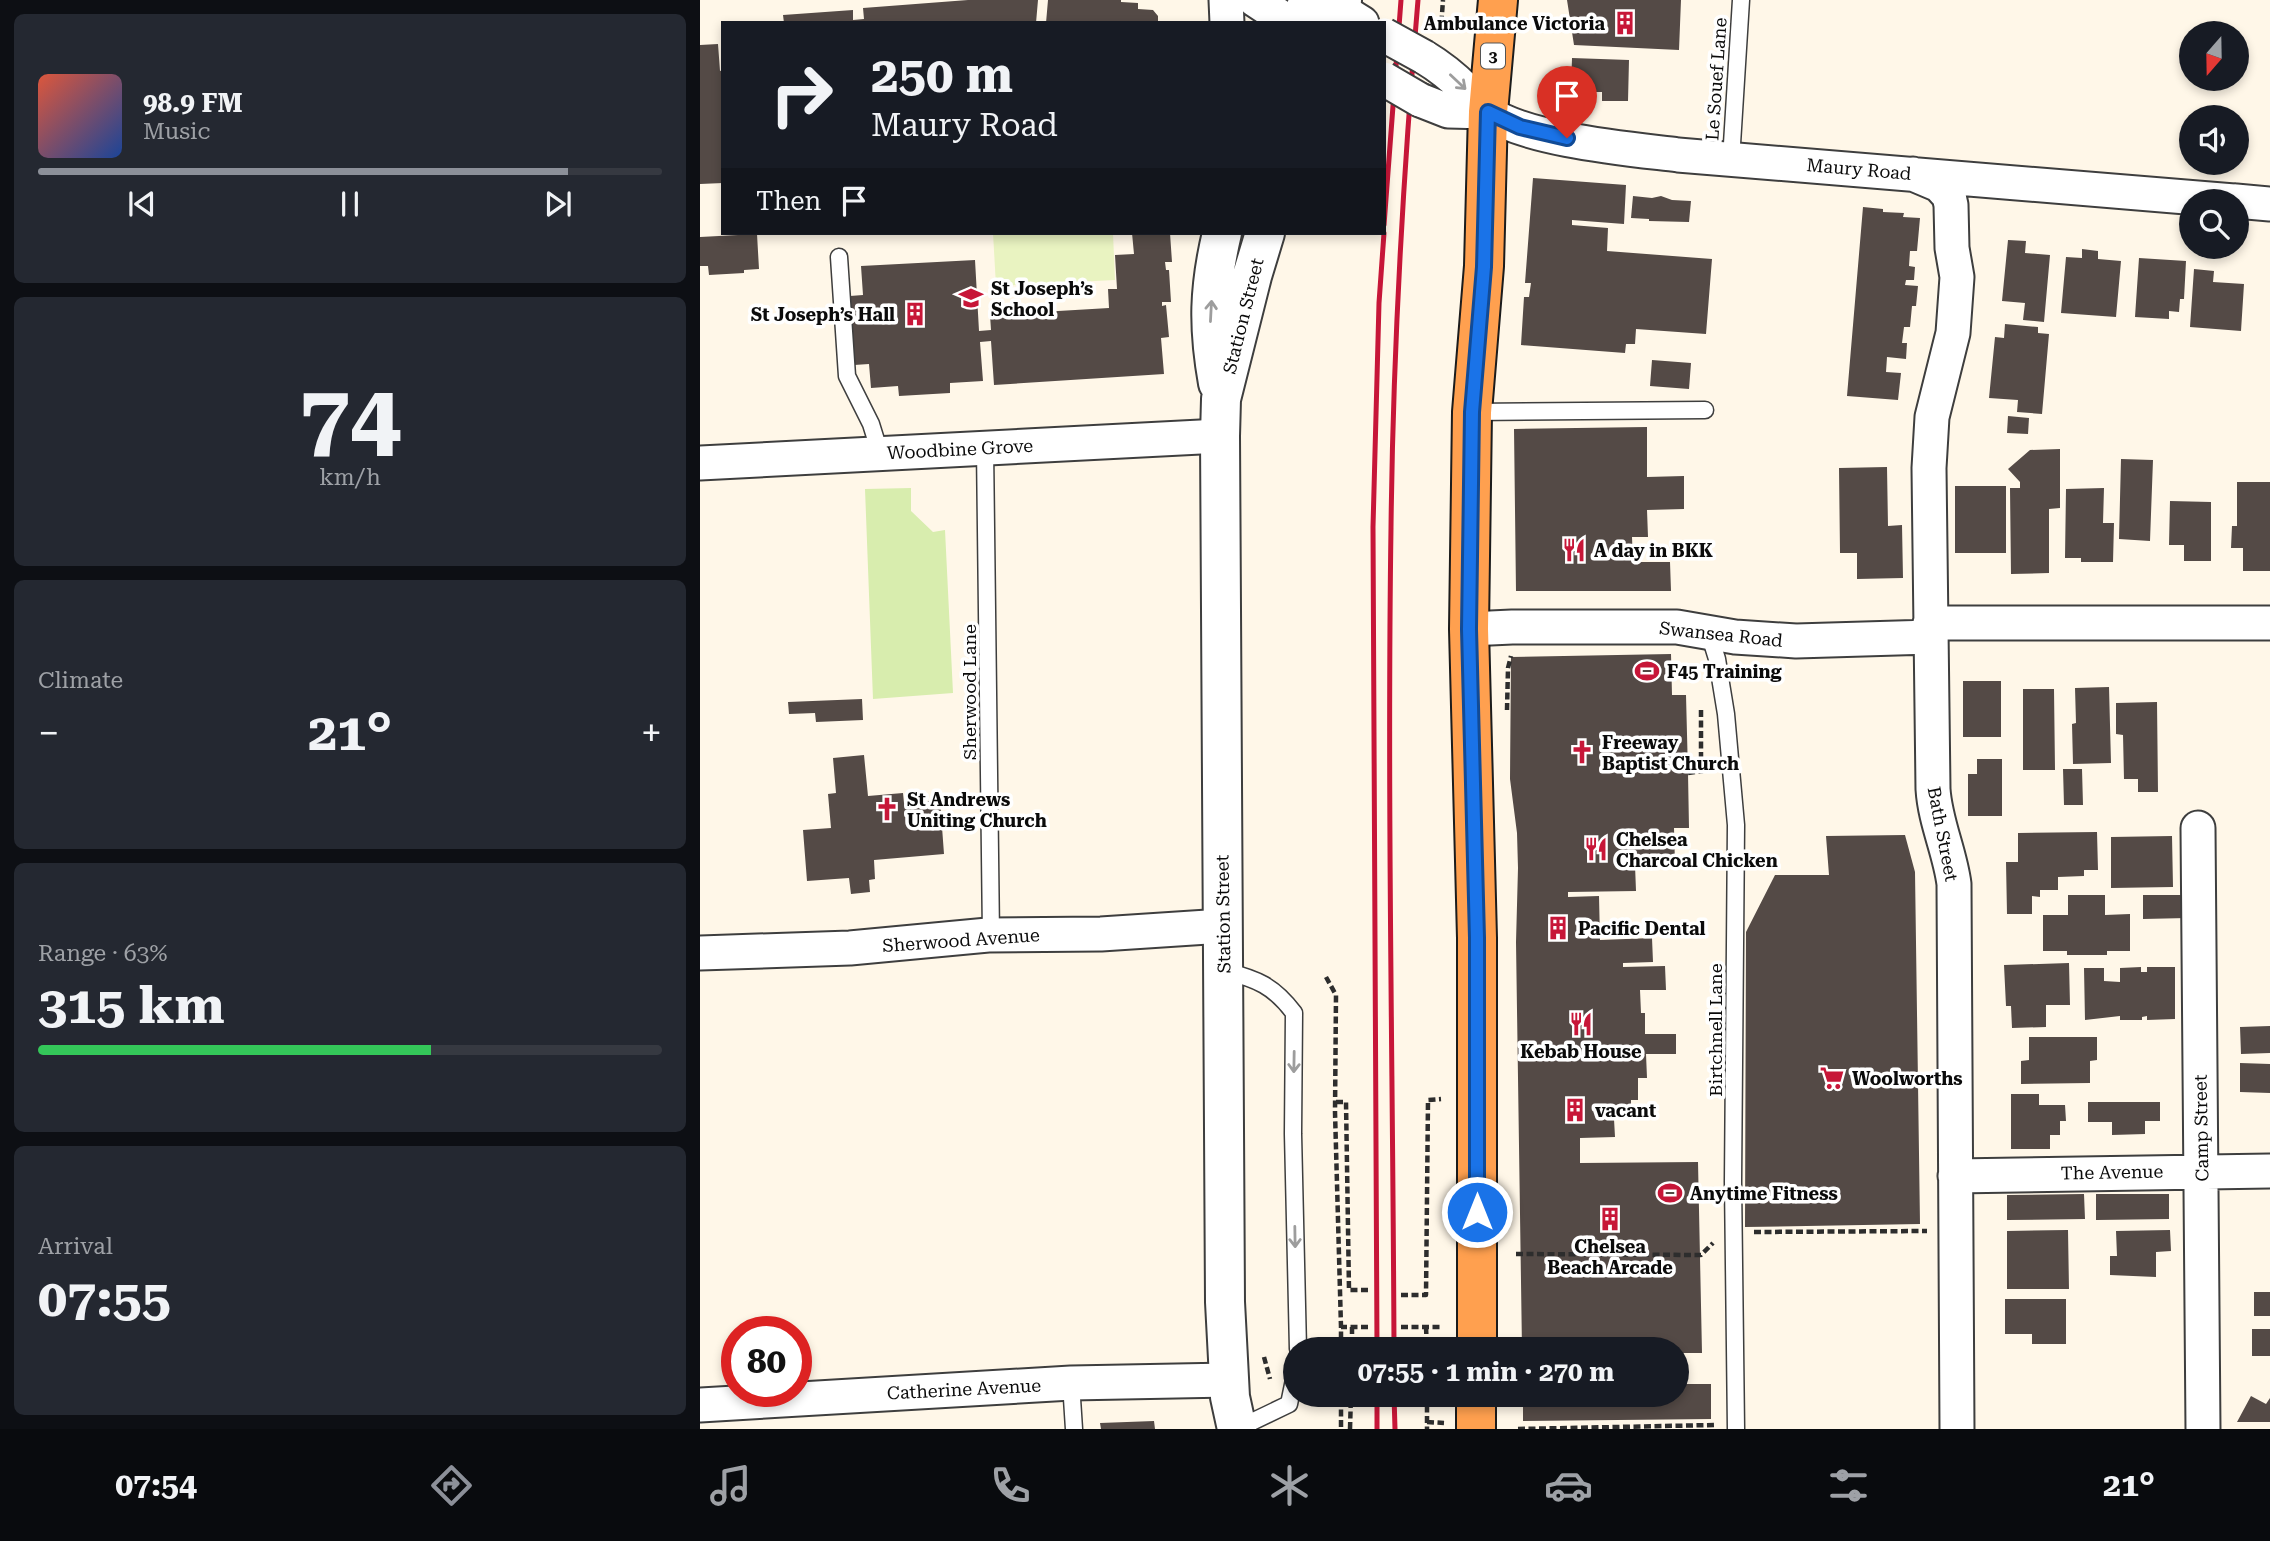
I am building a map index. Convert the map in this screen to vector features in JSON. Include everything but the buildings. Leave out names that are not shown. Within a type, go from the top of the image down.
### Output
[{"type":"highway","name":"3","points":[[1476,1337],[1477,938],[1469,629],[1472,412],[1484,267],[1488,112],[1498,0]]},
{"type":"highway","points":[[1461,1426],[1470,1407]]},
{"type":"street","points":[[1226,0],[1227,21]]},
{"type":"street","points":[[1255,0],[1287,21]]},
{"type":"street","points":[[1307,21],[1336,9]]},
{"type":"street","points":[[1386,35],[1426,43],[1449,74],[1488,112]]},
{"type":"street","points":[[1386,80],[1420,100],[1448,111],[1488,112]]},
{"type":"street","name":"Maury Road","points":[[1488,112],[1533,131],[1666,154],[2179,196]]},
{"type":"street","name":"Bath Street","points":[[1913,174],[1938,185],[1949,196],[1957,284],[1953,333],[1932,417],[1929,441],[1933,800],[1954,884],[1957,1429]]},
{"type":"street","name":"Bath Street","points":[[1957,284],[1970,238],[1975,206],[1971,189],[1962,178]]},
{"type":"street","name":"Maury Road","points":[[2249,201],[2270,201]]},
{"type":"street","points":[[1213,271],[1216,235]]},
{"type":"street","name":"Station Street","points":[[1222,235],[1213,271],[1210,328],[1221,399],[1225,1302],[1229,1380],[1237,1429]]},
{"type":"street","name":"Station Street","points":[[1221,399],[1264,235]]},
{"type":"street","name":"Woodbine Grove","points":[[700,463],[1220,436]]},
{"type":"street","name":"Swansea Road","points":[[1469,629],[1677,627],[1709,633],[1796,641],[1931,630],[2270,623]]},
{"type":"street","name":"Camp Street","points":[[2198,828],[2203,1429]]},
{"type":"street","name":"Sherwood Avenue","points":[[700,953],[850,948],[991,936],[1101,934],[1223,926]]},
{"type":"street","name":"The Avenue","points":[[1955,1176],[2270,1171]]},
{"type":"street","name":"Catherine Avenue","points":[[700,1405],[1072,1383],[1229,1380]]},
{"type":"lane","name":"Le Souef Lane","points":[[1731,160],[1741,0]]},
{"type":"lane","points":[[839,257],[847,376],[871,424],[880,453]]},
{"type":"lane","points":[[1472,412],[1705,410]]},
{"type":"lane","name":"Sherwood Lane","points":[[985,448],[991,936]]},
{"type":"lane","name":"Birtchnell Lane","points":[[1709,633],[1717,659],[1726,714],[1736,825],[1729,1427]]},
{"type":"lane","points":[[1225,971],[1255,979],[1283,998],[1294,1013],[1293,1134],[1298,1337]]},
{"type":"lane","points":[[1072,1383],[1074,1429]]},
{"type":"lane","points":[[1237,1429],[1283,1407]]},
{"type":"path","points":[[1426,43],[1441,28],[1443,0]]},
{"type":"path","points":[[1506,722],[1508,668],[1511,656],[1518,654]]},
{"type":"path","points":[[1701,703],[1701,772]]},
{"type":"path","points":[[1326,977],[1336,995],[1341,1337]]},
{"type":"path","points":[[1401,1295],[1426,1295],[1428,1100],[1441,1099]]},
{"type":"path","points":[[1336,1102],[1346,1102],[1349,1290],[1370,1290]]},
{"type":"path","points":[[1516,1254],[1701,1255],[1720,1239],[1733,1238],[1748,1232],[1927,1230],[1927,1238]]},
{"type":"path","points":[[1341,1327],[1370,1327]]},
{"type":"path","points":[[1352,1327],[1352,1337]]},
{"type":"path","points":[[1401,1327],[1443,1327]]},
{"type":"path","points":[[1426,1327],[1426,1337]]},
{"type":"path","points":[[1339,1428],[1340,1407]]},
{"type":"path","points":[[1350,1429],[1351,1407]]},
{"type":"path","points":[[1427,1407],[1427,1429]]},
{"type":"path","points":[[1339,1428],[1351,1421]]},
{"type":"path","points":[[1427,1422],[1461,1426]]},
{"type":"path","points":[[1518,1429],[1729,1427]]},
{"type":"green space","points":[[993,235],[1113,235],[1115,280],[996,286]]},
{"type":"green space","points":[[911,488],[911,511],[933,532],[945,530],[953,693],[873,699],[865,489]]},
{"type":"railway","points":[[1386,199],[1401,0]]},
{"type":"railway","points":[[1394,1337],[1390,733],[1392,462],[1400,264],[1418,0]]},
{"type":"railway","points":[[1377,1337],[1373,527],[1379,303],[1384,235]]},
{"type":"railway","points":[[1377,1407],[1377,1429]]},
{"type":"railway","points":[[1394,1407],[1395,1429]]},
{"type":"place","name":"Ambulance Victoria","points":[[1625,23]]},
{"type":"place","name":"St Joseph’s School","points":[[971,298]]},
{"type":"place","name":"St Joseph’s Hall","points":[[915,314]]},
{"type":"place","name":"A day in BKK","points":[[1574,550]]},
{"type":"place","name":"F45 Training","points":[[1647,671]]},
{"type":"place","name":"Freeway Baptist Church","points":[[1582,752]]},
{"type":"place","name":"St Andrews Uniting Church","points":[[887,809]]},
{"type":"place","name":"Chelsea Charcoal Chicken","points":[[1596,849]]},
{"type":"place","name":"Pacific Dental","points":[[1558,928]]},
{"type":"place","name":"Kebab House","points":[[1581,1024]]},
{"type":"place","name":"Woolworths","points":[[1832,1078]]},
{"type":"place","name":"vacant","points":[[1575,1110]]},
{"type":"place","name":"Anytime Fitness","points":[[1670,1193]]},
{"type":"place","name":"Chelsea Beach Arcade","points":[[1610,1219]]},
{"type":"route","points":[[1477,1212],[1477,938],[1469,629],[1472,412],[1484,267],[1488,112],[1520,127],[1567,138]]}]
